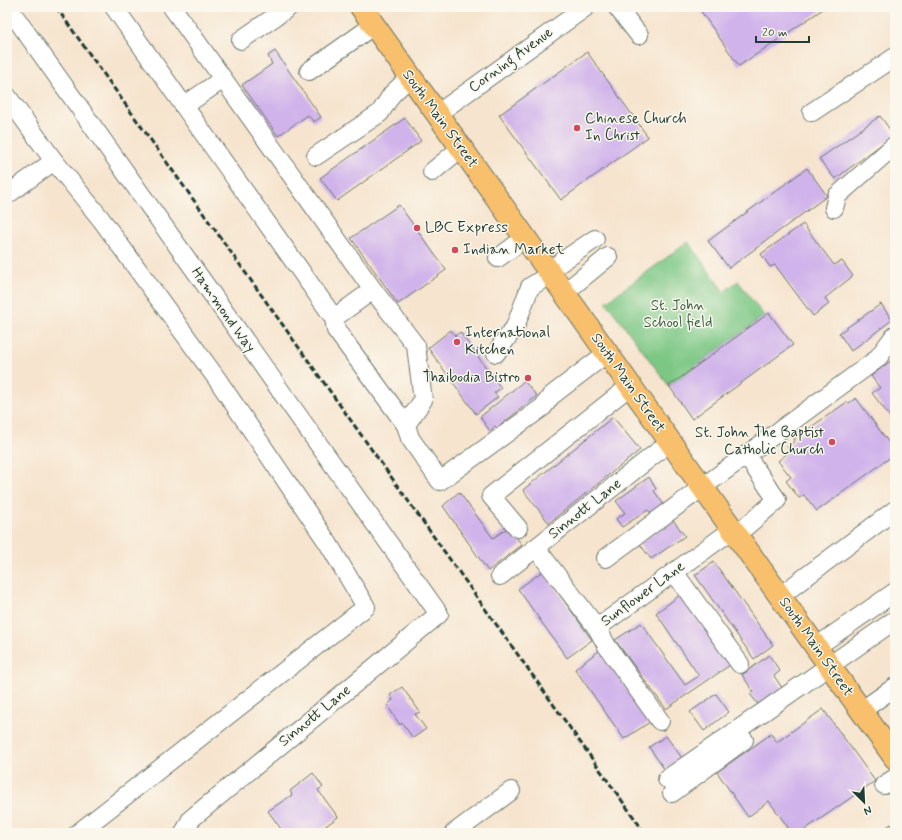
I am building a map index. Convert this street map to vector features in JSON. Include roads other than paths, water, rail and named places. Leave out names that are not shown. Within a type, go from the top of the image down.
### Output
[{"type":"main road","name":"South Main Street","points":[[361,7],[895,758]]},
{"type":"street","name":"Hammond Way","points":[[8,7],[439,614]]},
{"type":"street","points":[[114,7],[334,318],[336,330],[406,425],[410,438],[440,481],[543,407],[551,396],[607,352]]},
{"type":"street","points":[[172,7],[373,290],[416,346],[423,400],[406,425]]},
{"type":"street","points":[[241,40],[288,7]]},
{"type":"street","name":"Corning Avenue","points":[[437,114],[586,7]]},
{"type":"street","points":[[617,7],[639,35]]},
{"type":"street","points":[[309,71],[374,25]]},
{"type":"street","points":[[812,112],[895,57]]},
{"type":"street","points":[[316,156],[380,113],[392,94],[410,77]]},
{"type":"street","points":[[184,106],[223,79]]},
{"type":"street","points":[[7,96],[54,161],[101,219],[217,379],[328,543],[366,607],[78,833]]},
{"type":"street","points":[[834,208],[837,196],[895,145]]},
{"type":"street","points":[[432,172],[461,148]]},
{"type":"street","points":[[7,195],[54,161]]},
{"type":"street","points":[[498,258],[525,238]]},
{"type":"street","points":[[496,353],[515,327],[530,287],[595,239]]},
{"type":"street","points":[[564,293],[608,257]]},
{"type":"street","points":[[334,318],[373,290]]},
{"type":"street","points":[[606,558],[877,358],[895,335]]},
{"type":"street","points":[[518,528],[491,496],[630,386]]},
{"type":"street","name":"Sinnott Lane","points":[[500,576],[670,442]]},
{"type":"street","name":"Sunflower Lane","points":[[536,548],[597,628],[777,500],[746,455]]},
{"type":"street","points":[[780,596],[895,510]]},
{"type":"street","points":[[674,572],[740,664]]},
{"type":"street","points":[[816,647],[895,592]]},
{"type":"street","name":"Sinnott Lane","points":[[187,826],[439,614]]},
{"type":"street","points":[[670,786],[832,670],[895,620]]},
{"type":"street","points":[[597,628],[607,646],[660,721]]},
{"type":"street","points":[[861,711],[895,687]]},
{"type":"street","points":[[454,833],[511,791]]},
{"type":"railway","points":[[56,7],[645,833]]},
{"type":"place","name":"Chinese Church In Christ","points":[[577,128]]},
{"type":"place","name":"LBC Express","points":[[417,228]]},
{"type":"place","name":"Indian Market","points":[[455,250]]},
{"type":"place","name":"International Kitchen","points":[[457,342]]},
{"type":"place","name":"Thaibodia Bistro","points":[[528,378]]},
{"type":"place","name":"St. John The Baptist Catholic Church","points":[[832,442]]},
{"type":"park label","name":"St. John School field","points":[[678,314]]}]
